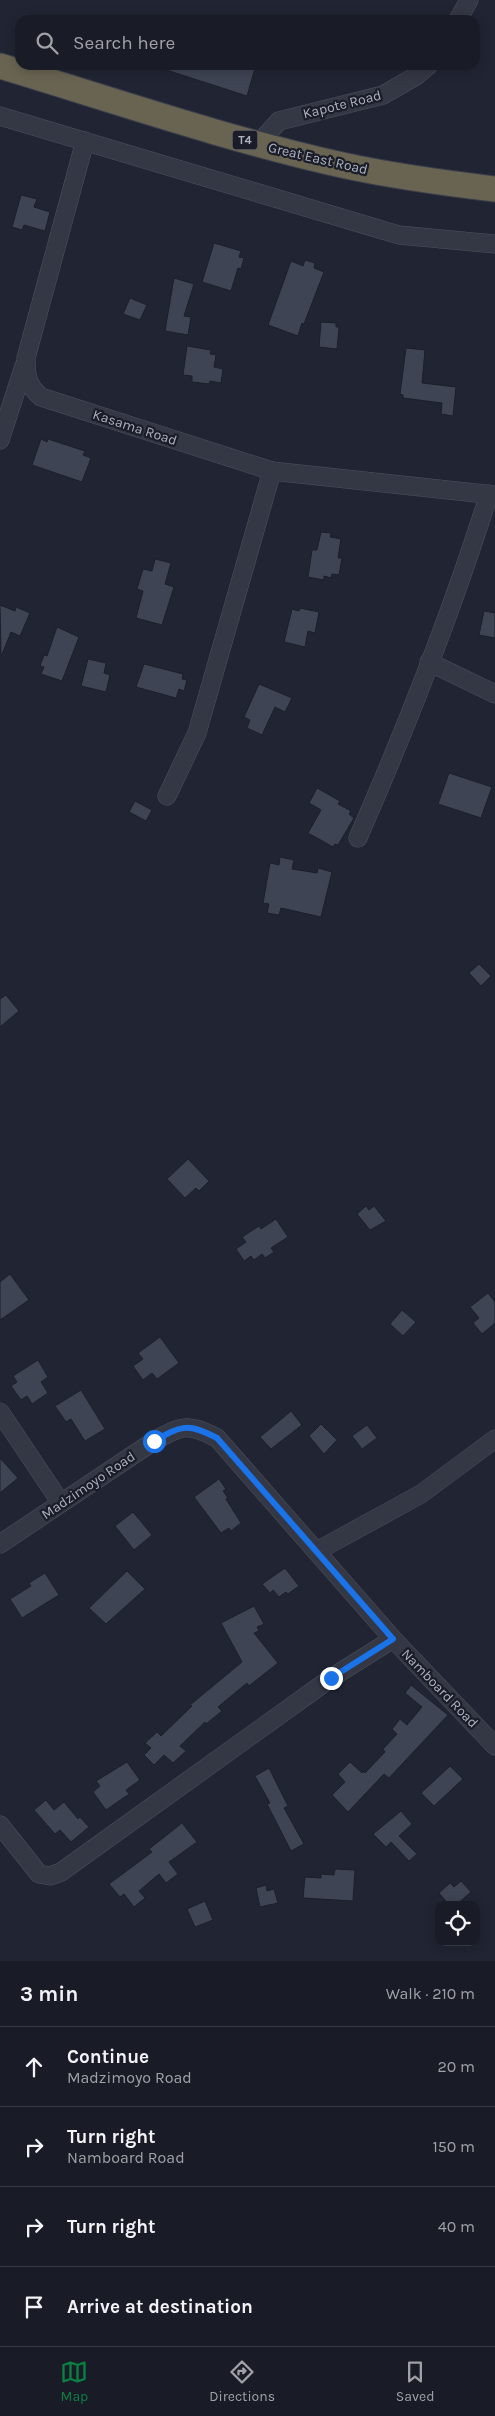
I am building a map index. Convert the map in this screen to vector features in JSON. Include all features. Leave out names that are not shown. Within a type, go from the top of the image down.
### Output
[{"type":"highway","name":"Great East Road","points":[[0,66],[258,144],[342,165],[430,181],[495,189]]},
{"type":"street","points":[[461,15],[469,0]]},
{"type":"street","name":"Kapote Road","points":[[258,144],[279,121],[382,95],[423,70]]},
{"type":"street","points":[[0,116],[399,234],[495,244]]},
{"type":"street","name":"Kasama Road","points":[[85,140],[26,358],[26,374],[30,388],[41,397],[272,471],[492,495]]},
{"type":"street","points":[[0,440],[26,358]]},
{"type":"street","points":[[167,796],[197,733],[272,471]]},
{"type":"street","points":[[358,838],[390,765],[492,495]]},
{"type":"street","points":[[429,662],[495,694]]},
{"type":"street","points":[[0,1412],[61,1503]]},
{"type":"street","name":"Namboard Road","points":[[176,1428],[188,1426],[198,1428],[217,1438],[393,1639],[495,1746]]},
{"type":"street","name":"Madzimoyo Road","points":[[0,1544],[176,1428]]},
{"type":"street","points":[[317,1551],[421,1494],[494,1441]]},
{"type":"street","points":[[0,1825],[39,1874],[50,1876],[61,1872],[331,1678],[393,1639]]},
{"type":"building","points":[[166,70],[255,70],[247,96]]},
{"type":"building","points":[[21,195],[37,199],[34,207],[50,212],[45,231],[24,225],[22,230],[12,227]]},
{"type":"building","points":[[214,243],[241,251],[239,257],[244,258],[241,269],[238,268],[231,291],[202,282]]},
{"type":"building","points":[[305,260],[315,263],[314,268],[324,272],[298,336],[268,325],[291,261],[303,266]]},
{"type":"building","points":[[174,278],[194,284],[184,316],[191,317],[188,335],[165,331]]},
{"type":"building","points":[[130,298],[147,305],[140,320],[123,314]]},
{"type":"building","points":[[321,322],[336,323],[336,327],[339,327],[337,349],[319,347]]},
{"type":"building","points":[[187,346],[211,350],[210,354],[216,355],[214,367],[223,369],[221,383],[210,381],[209,384],[192,382],[192,376],[183,375]]},
{"type":"building","points":[[406,348],[425,350],[422,383],[456,387],[453,416],[441,414],[442,403],[403,398],[403,395],[400,394]]},
{"type":"building","points":[[41,439],[47,442],[48,439],[85,451],[83,455],[91,458],[82,482],[32,465]]},
{"type":"building","points":[[321,532],[331,533],[330,537],[341,539],[338,558],[342,558],[339,575],[332,574],[331,578],[324,576],[324,580],[308,577],[312,550],[317,550]]},
{"type":"building","points":[[155,559],[171,563],[165,584],[174,587],[162,625],[136,618],[143,591],[137,589],[143,569],[152,571]]},
{"type":"building","points":[[0,605],[15,611],[16,607],[30,613],[20,636],[11,632],[1,657]]},
{"type":"building","points":[[300,608],[319,612],[315,633],[308,631],[305,647],[284,642],[292,609],[299,611]]},
{"type":"building","points":[[484,611],[495,613],[495,638],[479,635]]},
{"type":"building","points":[[57,627],[79,637],[62,681],[41,674],[44,667],[40,666],[44,655],[47,656]]},
{"type":"building","points":[[88,659],[106,663],[104,673],[110,675],[106,692],[81,686]]},
{"type":"building","points":[[144,664],[183,674],[182,679],[187,680],[184,691],[179,689],[176,698],[136,687]]},
{"type":"building","points":[[259,684],[292,698],[285,712],[275,707],[262,735],[247,728],[250,720],[244,717]]},
{"type":"building","points":[[449,773],[492,787],[481,818],[438,804]]},
{"type":"building","points":[[317,788],[340,801],[338,804],[351,811],[349,814],[354,818],[338,845],[335,844],[333,847],[308,833],[321,810],[309,803]]},
{"type":"building","points":[[135,801],[152,810],[146,821],[129,812]]},
{"type":"building","points":[[280,857],[294,860],[292,869],[317,873],[318,868],[332,872],[321,917],[281,908],[279,915],[267,913],[269,904],[263,903],[270,863],[279,865]]},
{"type":"building","points":[[479,964],[491,976],[481,986],[469,973]]},
{"type":"building","points":[[6,995],[19,1011],[0,1027],[0,999]]},
{"type":"building","points":[[188,1159],[209,1181],[199,1191],[196,1188],[185,1198],[167,1179]]},
{"type":"building","points":[[366,1206],[369,1210],[374,1206],[386,1221],[370,1230],[357,1214]]},
{"type":"building","points":[[276,1219],[288,1237],[271,1248],[274,1252],[265,1258],[262,1254],[254,1260],[251,1256],[244,1261],[236,1249],[246,1242],[242,1237],[259,1226],[261,1229]]},
{"type":"building","points":[[10,1274],[29,1300],[0,1320],[0,1282]]},
{"type":"building","points":[[488,1293],[495,1302],[495,1323],[482,1334],[473,1323],[479,1318],[470,1307]]},
{"type":"building","points":[[402,1310],[416,1322],[403,1336],[390,1324]]},
{"type":"building","points":[[160,1337],[179,1363],[157,1379],[152,1373],[143,1380],[133,1366],[143,1359],[138,1353]]},
{"type":"building","points":[[38,1360],[48,1377],[41,1382],[48,1393],[32,1404],[27,1396],[21,1400],[11,1386],[17,1382],[13,1376]]},
{"type":"building","points":[[81,1390],[105,1429],[85,1441],[71,1419],[66,1422],[55,1406]]},
{"type":"building","points":[[291,1411],[302,1425],[271,1449],[260,1437]]},
{"type":"building","points":[[321,1424],[337,1440],[324,1454],[309,1436]]},
{"type":"building","points":[[367,1425],[377,1438],[362,1449],[352,1436]]},
{"type":"building","points":[[0,1458],[18,1478],[0,1493]]},
{"type":"building","points":[[219,1479],[226,1489],[223,1491],[228,1498],[226,1499],[241,1523],[231,1531],[229,1528],[221,1533],[194,1497]]},
{"type":"building","points":[[133,1512],[152,1535],[134,1550],[115,1526]]},
{"type":"building","points":[[285,1568],[299,1586],[288,1594],[286,1592],[279,1597],[273,1590],[270,1593],[262,1584]]},
{"type":"building","points":[[127,1571],[145,1589],[106,1624],[89,1608]]},
{"type":"building","points":[[45,1573],[59,1595],[22,1618],[10,1599],[31,1586],[29,1583]]},
{"type":"building","points":[[254,1606],[264,1624],[257,1627],[259,1631],[254,1633],[278,1663],[249,1686],[247,1683],[218,1707],[222,1711],[206,1724],[205,1722],[180,1746],[186,1751],[173,1763],[164,1755],[154,1765],[144,1755],[151,1748],[145,1743],[157,1732],[161,1736],[192,1706],[190,1705],[242,1662],[221,1623]]},
{"type":"building","points":[[411,1685],[448,1715],[389,1778],[384,1774],[348,1812],[332,1795],[345,1782],[338,1774],[350,1762],[362,1773],[364,1771],[365,1773],[385,1752],[383,1749],[397,1734],[392,1729],[400,1719],[407,1725],[422,1707],[405,1693]]},
{"type":"building","points":[[127,1762],[140,1780],[126,1790],[129,1794],[106,1810],[93,1792],[100,1786],[96,1781]]},
{"type":"building","points":[[450,1766],[463,1779],[434,1806],[421,1793]]},
{"type":"building","points":[[269,1768],[288,1806],[284,1808],[304,1844],[291,1851],[267,1804],[270,1803],[255,1776]]},
{"type":"building","points":[[46,1800],[54,1810],[64,1802],[78,1819],[80,1817],[89,1827],[71,1842],[60,1830],[55,1834],[34,1810]]},
{"type":"building","points":[[401,1811],[412,1824],[399,1836],[417,1854],[409,1861],[391,1842],[386,1847],[373,1834]]},
{"type":"building","points":[[182,1823],[197,1842],[169,1862],[178,1874],[166,1883],[159,1874],[139,1891],[145,1898],[134,1907],[124,1894],[120,1897],[109,1884],[152,1852],[149,1849]]},
{"type":"building","points":[[335,1869],[355,1870],[353,1901],[303,1898],[305,1877],[321,1878],[321,1874],[334,1875]]},
{"type":"building","points":[[461,1881],[471,1892],[461,1901],[446,1901],[439,1893],[450,1883],[454,1887]]},
{"type":"building","points":[[266,1885],[267,1891],[274,1889],[278,1903],[260,1907],[256,1888]]},
{"type":"building","points":[[205,1901],[213,1920],[195,1927],[187,1909]]},
{"type":"route","points":[[154,1441],[176,1428],[188,1426],[198,1428],[217,1438],[393,1639],[331,1678]]}]
